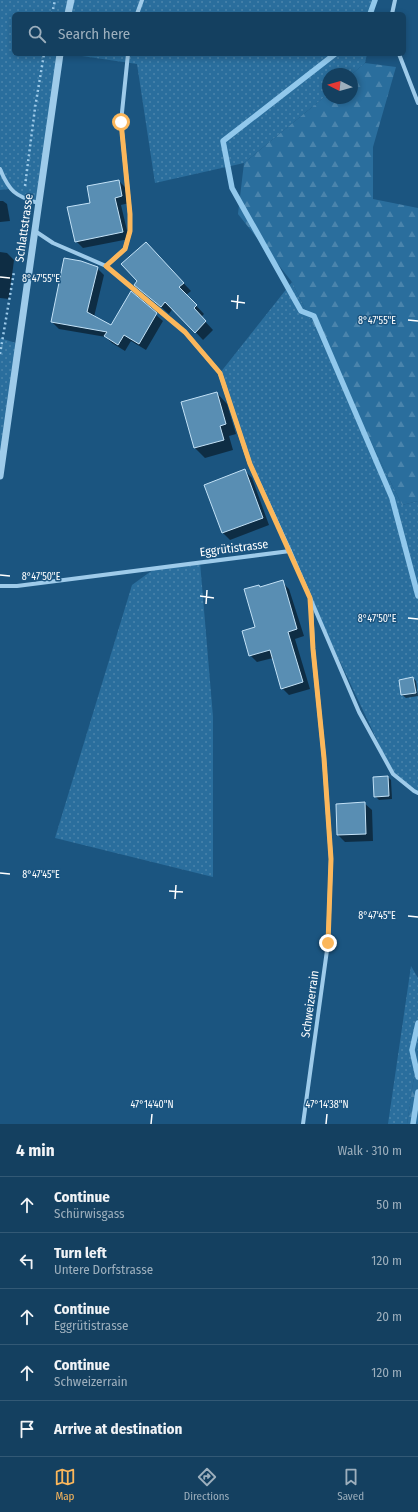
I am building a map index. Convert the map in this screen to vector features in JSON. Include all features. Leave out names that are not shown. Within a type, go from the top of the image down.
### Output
[{"type":"street","points":[[68,12],[71,0]]},
{"type":"street","points":[[138,12],[142,0]]},
{"type":"street","points":[[392,12],[395,0]]},
{"type":"street","name":"Schlattstrasse","points":[[0,476],[60,56]]},
{"type":"street","points":[[106,266],[125,249],[130,231],[130,214],[121,122],[128,56]]},
{"type":"street","points":[[400,56],[418,103]]},
{"type":"street","points":[[0,169],[9,189],[24,199],[38,203]]},
{"type":"street","points":[[34,231],[53,243],[106,266],[185,332],[220,373],[250,464],[290,551],[359,712],[393,774],[418,793]]},
{"type":"street","name":"Eggrütistrasse","points":[[0,586],[17,586],[290,551]]},
{"type":"street","name":"Schweizerrain","points":[[303,1124],[328,943],[331,859],[310,598]]},
{"type":"path","points":[[52,12],[55,0]]},
{"type":"green space","points":[[0,0],[376,0],[374,12],[12,12],[12,56],[60,56],[38,203],[9,189],[0,190]]},
{"type":"green space","points":[[82,56],[367,56],[365,63],[358,69],[322,68],[322,99],[244,163],[155,183],[137,64]]},
{"type":"green space","points":[[365,63],[396,67],[373,147],[373,199],[418,208],[418,501],[402,505],[292,282],[238,214],[244,163],[322,99],[322,104],[358,104],[358,69]]},
{"type":"green space","points":[[292,282],[402,505],[418,501],[418,793],[393,774],[310,598],[250,464],[220,373]]},
{"type":"green space","points":[[0,338],[19,344],[0,476]]},
{"type":"green space","points":[[200,562],[213,717],[213,877],[55,838],[132,585],[154,569]]},
{"type":"green space","points":[[411,966],[418,978],[418,1049],[407,1124],[388,1124]]},
{"type":"green space","points":[[418,1049],[418,1124],[407,1124]]},
{"type":"building","points":[[119,180],[122,196],[115,198],[123,232],[75,242],[67,207],[90,203],[87,186]]},
{"type":"building","points":[[146,242],[184,283],[179,287],[197,305],[194,308],[206,321],[195,333],[165,302],[161,307],[134,285],[137,281],[121,264]]},
{"type":"building","points":[[64,258],[81,261],[98,267],[87,312],[111,325],[131,291],[157,313],[139,344],[124,335],[118,345],[104,336],[107,332],[51,322]]},
{"type":"building","points":[[217,392],[226,424],[220,426],[224,440],[194,448],[181,402]]},
{"type":"building","points":[[245,469],[263,518],[222,533],[204,485]]},
{"type":"building","points":[[283,580],[297,629],[288,632],[303,682],[281,689],[270,650],[249,656],[242,631],[255,627],[244,589],[259,585],[260,587]]},
{"type":"building","points":[[413,677],[416,693],[401,695],[399,680]]},
{"type":"building","points":[[388,776],[389,796],[374,797],[373,777]]},
{"type":"building","points":[[365,802],[366,834],[337,835],[336,804]]},
{"type":"waterway","points":[[371,12],[375,0]]},
{"type":"waterway","points":[[332,56],[223,141],[232,188],[301,311],[314,316],[392,498],[418,596]]},
{"type":"waterway","points":[[418,1023],[412,1050],[418,1077]]},
{"type":"waterway","points":[[413,1124],[418,1092]]},
{"type":"route","points":[[121,122],[130,214],[130,231],[125,249],[106,266],[185,332],[220,373],[250,464],[310,598],[331,859],[328,943]]}]
